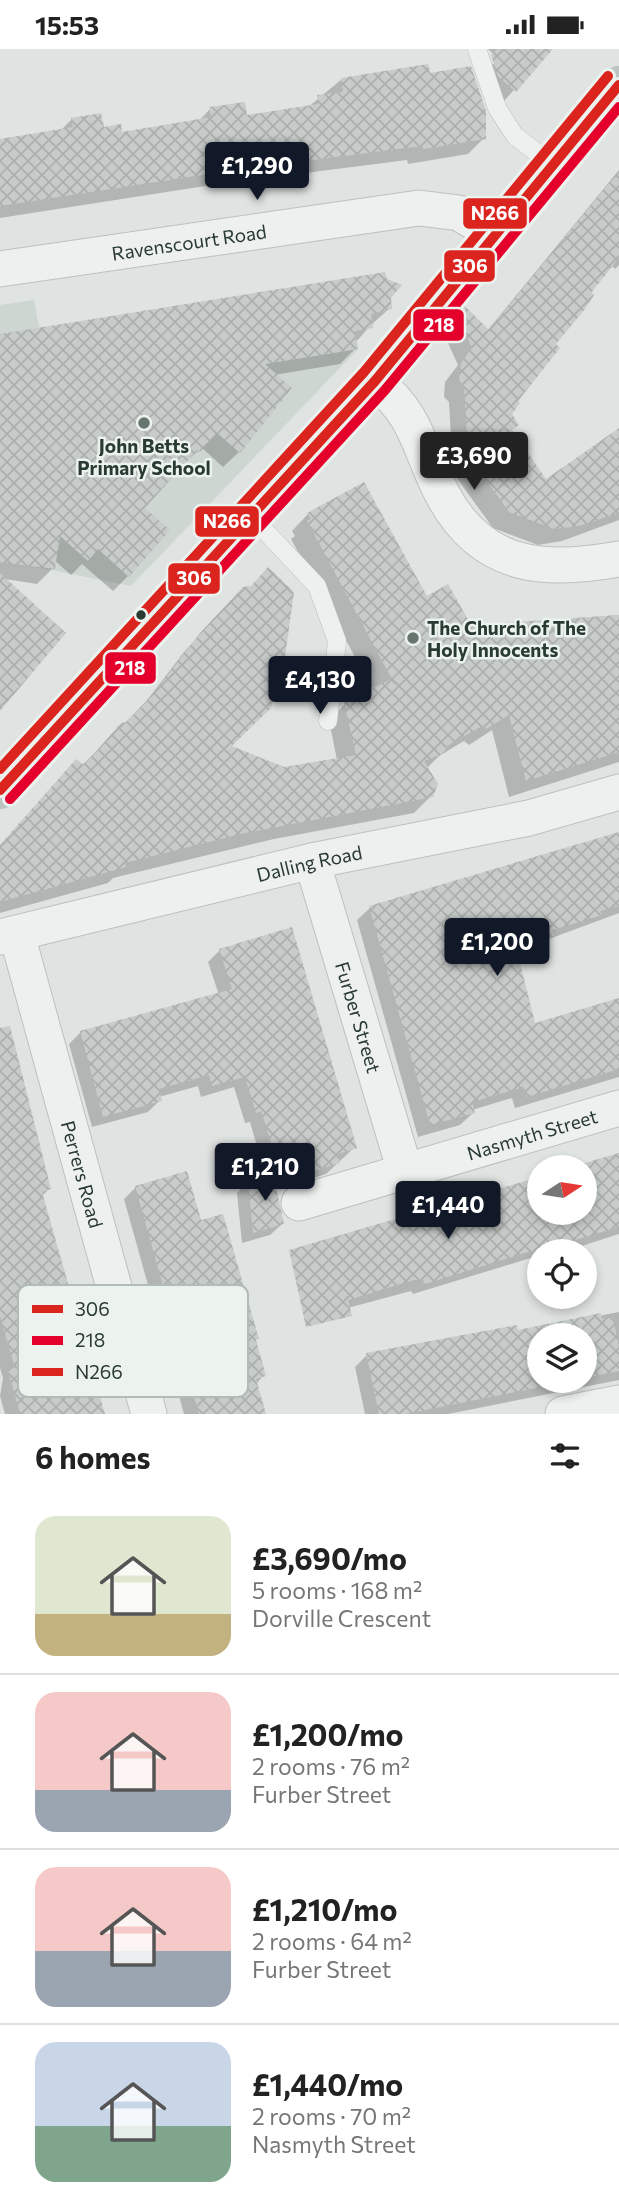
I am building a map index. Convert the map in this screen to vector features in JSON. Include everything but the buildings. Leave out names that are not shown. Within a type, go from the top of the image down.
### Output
[{"type":"main road","points":[[0,790],[375,381],[553,165],[616,94]]},
{"type":"street","name":"Ravenscourt Road","points":[[0,269],[419,208],[459,213],[496,235]]},
{"type":"street","points":[[375,381],[394,397],[411,419],[445,499],[467,530],[494,551],[516,560],[547,567],[585,565],[619,559]]},
{"type":"street","name":"Dalling Road","points":[[9,936],[312,861],[529,818],[619,792]]},
{"type":"street","name":"Furber Street","points":[[312,861],[405,1171]]},
{"type":"street","name":"Perrers Road","points":[[9,936],[111,1285]]},
{"type":"street","name":"Nasmyth Street","points":[[299,1203],[619,1108]]},
{"type":"street","name":"Perrers Road","points":[[144,1397],[149,1414]]},
{"type":"street","points":[[563,1414],[619,1403]]},
{"type":"lane","points":[[477,49],[497,108],[515,136],[553,165]]},
{"type":"lane","points":[[251,516],[317,586],[337,641],[328,722]]},
{"type":"shaded area","name":"John Betts Primary School","points":[[34,300],[52,398],[358,349],[131,586],[36,567],[0,451],[0,305]]},
{"type":"transit line","name":"N266","points":[[0,769],[364,372],[608,76]]},
{"type":"transit line","name":"306","points":[[0,790],[375,381],[619,85]]},
{"type":"transit line","name":"218","points":[[10,799],[385,390],[619,107]]},
{"type":"place","name":"John Betts Primary School","points":[[144,423]]},
{"type":"place","name":"The Church of The Holy Innocents","points":[[413,638]]}]
